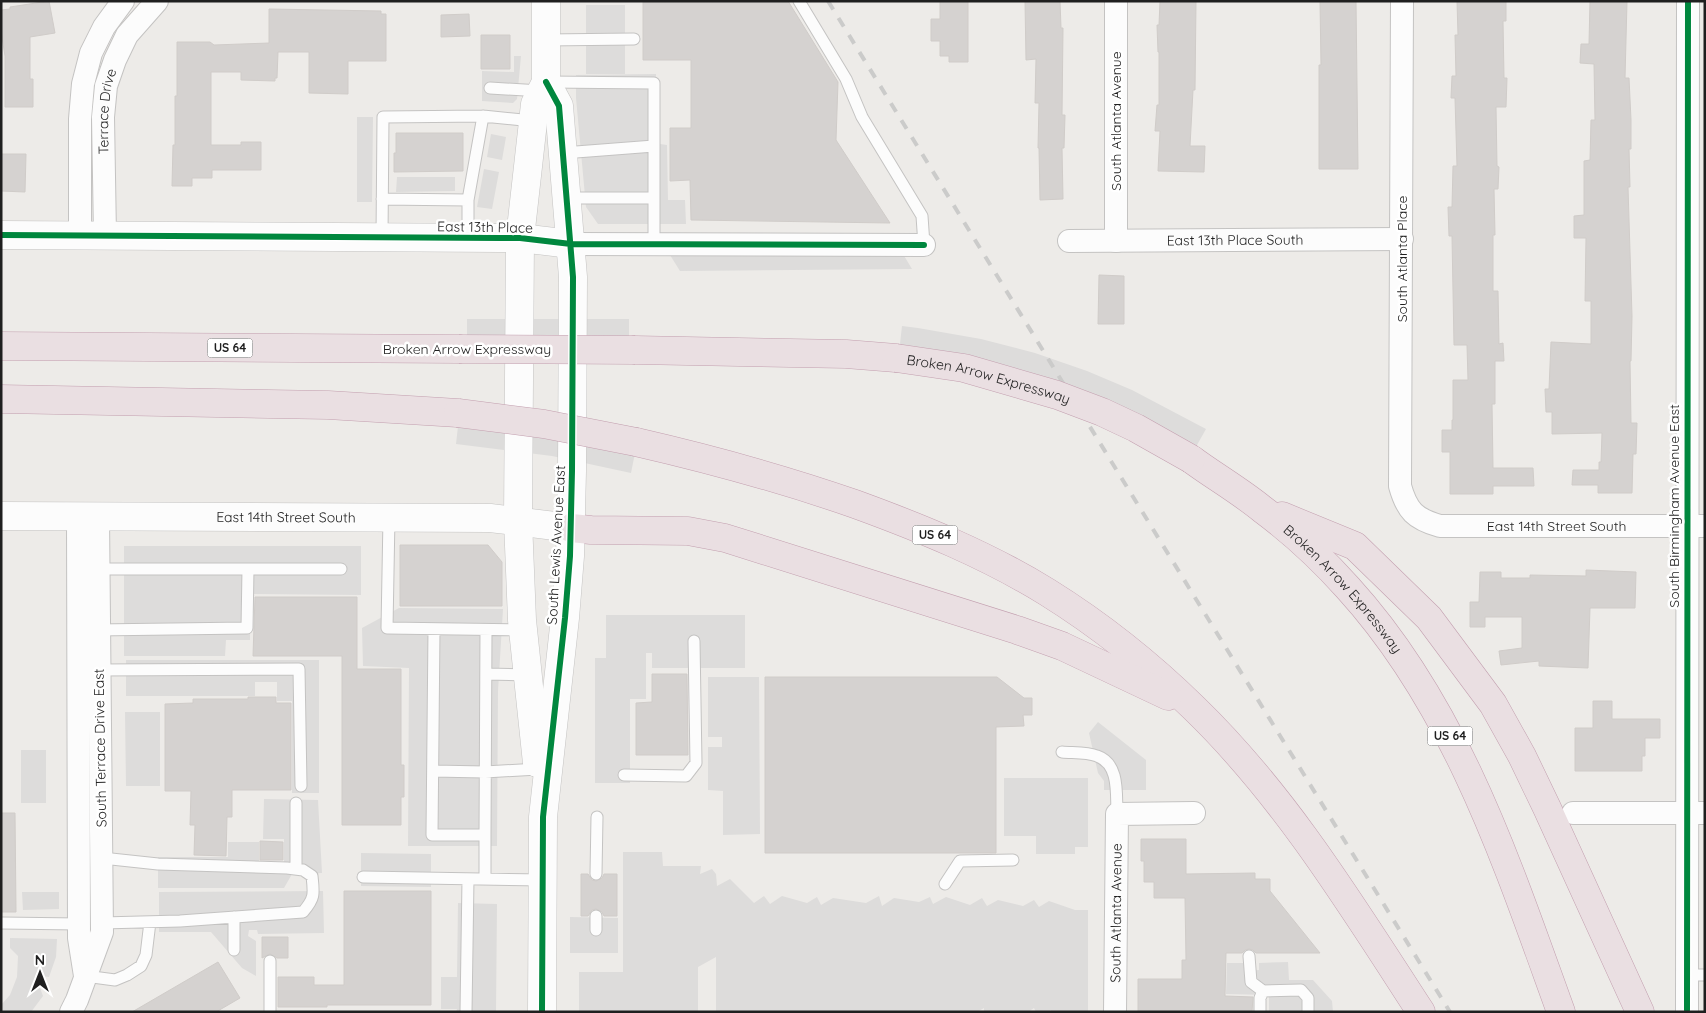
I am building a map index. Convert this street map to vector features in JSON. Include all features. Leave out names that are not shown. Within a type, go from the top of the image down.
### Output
[{"type":"highway","name":"Broken Arrow Expressway","points":[[1,346],[634,350],[846,354],[896,358],[964,368],[1056,395],[1102,412],[1136,428],[1190,459],[1262,508],[1301,541],[1349,588],[1392,642],[1424,689],[1450,734],[1476,790],[1516,887],[1561,1012]]},
{"type":"highway","name":"US 64","points":[[1,399],[328,405],[458,413],[544,424],[703,457],[776,477],[894,518],[947,540],[1047,592],[1098,627],[1146,665],[1195,709],[1240,757],[1282,808],[1354,908],[1421,1012]]},
{"type":"highway","points":[[1262,508],[1355,546],[1429,618],[1462,662],[1493,704],[1522,756],[1640,1012]]},
{"type":"highway","points":[[571,528],[688,531],[725,538],[1008,627],[1053,643],[1195,709]]},
{"type":"street","name":"Terrace Drive","points":[[92,236],[80,119],[83,84],[91,53],[104,26],[123,1]]},
{"type":"street","name":"Terrace Drive","points":[[92,236],[106,86],[115,60],[127,35],[157,1]]},
{"type":"street","name":"South Lewis Avenue East","points":[[542,1012],[543,817],[524,630],[518,521],[520,238],[535,104],[544,86],[546,1]]},
{"type":"street","name":"South Atlanta Avenue","points":[[1116,1],[1116,241]]},
{"type":"street","name":"South Atlanta Place","points":[[1402,1],[1400,486],[1404,501],[1412,513]]},
{"type":"street","name":"South Birmingham Avenue East","points":[[1687,1010],[1696,975],[1696,241],[1688,1]]},
{"type":"street","name":"South Lewis Avenue East","points":[[543,817],[563,640],[571,528],[573,277],[559,106],[544,86]]},
{"type":"street","points":[[1,235],[92,236]]},
{"type":"street","name":"East 13th Place","points":[[92,236],[520,238],[571,244],[924,245]]},
{"type":"street","name":"East 13th Place South","points":[[1068,241],[1402,239]]},
{"type":"street","name":"East 14th Street South","points":[[1412,513],[1424,522],[1440,526],[1696,526]]},
{"type":"street","name":"East 14th Street South","points":[[1,516],[88,518],[490,518],[571,528]]},
{"type":"street","name":"South Terrace Drive East","points":[[71,1012],[102,932],[102,858],[89,670],[88,518]]},
{"type":"street","name":"South Terrace Drive East","points":[[85,976],[79,938],[79,924],[89,670]]},
{"type":"street","points":[[1117,814],[1194,813]]},
{"type":"street","points":[[1573,813],[1695,813]]},
{"type":"street","name":"South Atlanta Avenue","points":[[1115,1012],[1117,814]]},
{"type":"lane","points":[[799,1],[846,79],[862,117],[922,216],[924,245]]},
{"type":"lane","points":[[546,40],[634,40]]},
{"type":"lane","points":[[490,88],[654,83],[654,244]]},
{"type":"lane","points":[[382,238],[383,117],[483,116],[533,122]]},
{"type":"lane","points":[[468,238],[468,200],[483,116]]},
{"type":"lane","points":[[563,153],[654,146]]},
{"type":"lane","points":[[567,198],[654,198]]},
{"type":"lane","points":[[382,199],[468,200]]},
{"type":"lane","points":[[389,517],[387,628],[524,630]]},
{"type":"lane","points":[[88,569],[342,569]]},
{"type":"lane","points":[[88,630],[247,628],[248,569]]},
{"type":"lane","points":[[434,629],[432,835],[485,835]]},
{"type":"lane","points":[[485,879],[486,630]]},
{"type":"lane","points":[[624,775],[686,776],[696,763],[694,641]]},
{"type":"lane","points":[[89,670],[299,669],[301,786]]},
{"type":"lane","points":[[486,674],[528,675]]},
{"type":"lane","points":[[1062,752],[1097,756],[1110,764],[1114,773],[1117,814]]},
{"type":"lane","points":[[433,771],[486,772],[538,769]]},
{"type":"lane","points":[[296,803],[296,869]]},
{"type":"lane","points":[[596,874],[597,817]]},
{"type":"lane","points":[[102,858],[158,864],[303,870],[312,876],[313,890],[312,902],[303,912],[150,922],[102,923]]},
{"type":"lane","points":[[945,884],[960,861],[1013,860]]},
{"type":"lane","points":[[364,877],[543,880]]},
{"type":"lane","points":[[466,1012],[468,879]]},
{"type":"lane","points":[[596,916],[596,930]]},
{"type":"lane","points":[[234,917],[234,950]]},
{"type":"lane","points":[[85,976],[115,980],[141,966],[146,955],[150,922]]},
{"type":"lane","points":[[1,923],[79,924]]},
{"type":"lane","points":[[1249,956],[1251,982],[1263,991],[1301,990],[1308,998],[1308,1012]]},
{"type":"lane","points":[[270,961],[270,1012]]},
{"type":"lane","points":[[1260,1012],[1260,998],[1263,991]]},
{"type":"shaded area","points":[[586,5],[625,5],[625,74],[586,74]]},
{"type":"shaded area","points":[[514,56],[521,56],[517,99],[513,103],[482,101],[482,71],[514,72]]},
{"type":"shaded area","points":[[656,74],[656,91],[660,91],[660,144],[667,145],[668,200],[685,200],[686,224],[598,224],[586,207],[576,98],[576,75]]},
{"type":"shaded area","points":[[357,117],[373,117],[372,202],[357,202]]},
{"type":"shaded area","points":[[491,134],[506,137],[502,160],[487,157]]},
{"type":"shaded area","points":[[484,169],[499,172],[492,209],[477,207]]},
{"type":"shaded area","points":[[397,177],[455,177],[455,191],[396,192]]},
{"type":"shaded area","points":[[903,254],[912,269],[680,271],[670,255]]},
{"type":"shaded area","points":[[467,319],[629,319],[629,363],[467,363]]},
{"type":"shaded area","points":[[902,326],[981,339],[1035,353],[1087,371],[1132,390],[1206,429],[1183,470],[1110,430],[1046,405],[999,390],[951,379],[897,371]]},
{"type":"shaded area","points":[[461,400],[549,412],[640,428],[631,473],[552,456],[456,444]]},
{"type":"shaded area","points":[[124,546],[361,546],[361,595],[250,594],[250,640],[226,640],[225,656],[124,656]]},
{"type":"shaded area","points":[[399,608],[503,609],[498,691],[497,846],[408,846],[409,668],[363,666],[362,628]]},
{"type":"shaded area","points":[[606,615],[745,615],[745,668],[652,668],[652,653],[646,653],[646,699],[630,699],[630,783],[595,783],[595,658],[606,658]]},
{"type":"shaded area","points":[[126,660],[319,660],[319,793],[292,793],[292,701],[277,701],[277,682],[255,682],[255,696],[126,696]]},
{"type":"shaded area","points":[[708,677],[759,677],[760,834],[723,835],[723,791],[708,790],[708,747],[722,747],[722,737],[708,737]]},
{"type":"shaded area","points":[[125,712],[160,712],[160,786],[126,786]]},
{"type":"shaded area","points":[[1098,722],[1146,760],[1146,790],[1104,790],[1104,781],[1098,773],[1089,733]]},
{"type":"shaded area","points":[[21,750],[46,750],[46,803],[21,803]]},
{"type":"shaded area","points":[[1004,778],[1088,778],[1088,847],[1075,847],[1075,854],[1036,854],[1036,836],[1004,836]]},
{"type":"shaded area","points":[[264,799],[318,800],[322,873],[292,874],[284,888],[158,888],[158,857],[228,857],[228,842],[259,842],[259,863],[284,863],[284,839],[263,839]]},
{"type":"shaded area","points":[[623,852],[662,852],[663,866],[701,866],[700,874],[712,869],[716,874],[717,886],[730,879],[754,903],[764,896],[770,904],[782,896],[807,903],[817,897],[821,905],[833,898],[866,903],[879,896],[882,906],[894,898],[919,902],[930,897],[933,904],[946,897],[970,905],[982,898],[987,906],[998,900],[1023,906],[1034,900],[1039,907],[1049,901],[1075,910],[1088,910],[1088,1012],[1051,1012],[1051,1010],[1048,1012],[1036,1012],[1034,1008],[1028,1012],[984,1012],[984,1008],[977,1012],[716,1012],[716,957],[698,967],[698,1012],[579,1012],[579,972],[623,972]]},
{"type":"shaded area","points":[[361,853],[431,854],[431,887],[361,886]]},
{"type":"shaded area","points":[[323,891],[324,933],[258,934],[257,930],[249,930],[248,936],[256,941],[256,976],[242,968],[211,932],[159,932],[159,892]]},
{"type":"shaded area","points":[[22,892],[59,892],[59,909],[23,910]]},
{"type":"shaded area","points":[[458,903],[497,904],[496,1012],[456,1012],[457,1009],[441,1009],[441,977],[457,977]]},
{"type":"shaded area","points":[[570,917],[618,918],[618,953],[570,953]]},
{"type":"shaded area","points":[[10,938],[57,939],[56,957],[49,977],[35,975],[43,996],[31,1012],[1,1012],[1,1005],[10,995],[17,977],[18,956],[10,948]]},
{"type":"shaded area","points":[[1288,962],[1289,980],[1313,980],[1332,1001],[1333,1012],[1269,1012],[1269,995],[1226,994],[1227,963],[1244,963],[1244,971],[1259,970],[1259,963]]},
{"type":"building","points":[[49,1],[55,33],[30,37],[30,79],[33,79],[33,107],[5,107],[5,56],[1,31],[1,10]]},
{"type":"building","points":[[788,1],[838,82],[836,140],[890,223],[691,220],[690,180],[670,181],[670,128],[691,128],[691,60],[643,60],[643,2]]},
{"type":"building","points":[[940,1],[968,1],[968,62],[949,62],[949,56],[940,56],[940,41],[931,41],[931,19],[940,19]]},
{"type":"building","points":[[1025,1],[1060,1],[1061,28],[1063,28],[1062,115],[1065,115],[1064,148],[1062,148],[1063,199],[1040,200],[1039,103],[1035,103],[1036,59],[1026,60]]},
{"type":"building","points":[[1160,1],[1196,1],[1195,90],[1193,90],[1190,146],[1205,146],[1204,172],[1158,171],[1160,131],[1155,131],[1157,105],[1159,105],[1157,25],[1159,25]]},
{"type":"building","points":[[1320,1],[1356,1],[1358,169],[1319,169]]},
{"type":"building","points":[[1457,1],[1506,1],[1506,21],[1503,21],[1504,78],[1507,78],[1506,107],[1496,107],[1497,166],[1499,167],[1498,189],[1494,189],[1495,235],[1493,235],[1493,291],[1498,291],[1499,344],[1503,343],[1504,361],[1495,361],[1495,404],[1492,404],[1493,468],[1533,468],[1534,486],[1493,486],[1493,494],[1450,494],[1450,452],[1442,452],[1442,430],[1452,430],[1453,380],[1468,380],[1467,345],[1454,345],[1452,236],[1449,236],[1448,207],[1452,207],[1453,166],[1457,166],[1455,98],[1451,98],[1452,76],[1456,76],[1455,35],[1458,35]]},
{"type":"building","points":[[1590,1],[1627,1],[1625,78],[1629,78],[1631,120],[1631,149],[1629,149],[1630,187],[1628,187],[1632,316],[1630,361],[1631,423],[1637,423],[1636,454],[1633,454],[1632,493],[1598,493],[1598,485],[1572,485],[1573,470],[1599,470],[1602,433],[1552,434],[1552,412],[1546,412],[1545,389],[1549,389],[1551,342],[1591,344],[1591,301],[1585,301],[1586,238],[1574,238],[1574,216],[1584,215],[1584,161],[1590,160],[1591,120],[1595,120],[1594,64],[1580,63],[1581,44],[1589,44]]},
{"type":"building","points":[[269,9],[381,11],[381,14],[386,14],[386,61],[348,61],[348,94],[309,93],[309,52],[278,52],[277,78],[275,78],[275,81],[241,80],[241,72],[211,72],[211,145],[241,145],[241,142],[261,142],[261,170],[212,170],[212,178],[192,178],[192,186],[172,186],[173,145],[175,145],[175,96],[177,96],[177,42],[210,42],[214,45],[269,43]]},
{"type":"building","points":[[469,14],[470,36],[441,37],[441,15]]},
{"type":"building","points":[[481,35],[510,35],[510,69],[481,69]]},
{"type":"building","points":[[396,133],[463,133],[463,171],[394,172]]},
{"type":"building","points":[[1,154],[26,154],[25,192],[1,191]]},
{"type":"building","points":[[1099,275],[1124,276],[1124,324],[1098,324]]},
{"type":"building","points":[[400,545],[488,545],[502,562],[502,606],[400,606]]},
{"type":"building","points":[[1586,570],[1636,572],[1635,608],[1590,608],[1588,668],[1539,666],[1539,661],[1501,665],[1499,651],[1522,648],[1522,617],[1485,617],[1485,627],[1470,627],[1470,602],[1479,602],[1480,572],[1501,572],[1501,578],[1530,578],[1530,575],[1586,576]]},
{"type":"building","points":[[255,597],[357,597],[357,669],[401,669],[401,765],[404,765],[404,797],[401,797],[401,825],[342,825],[342,656],[253,656]]},
{"type":"building","points":[[652,674],[687,674],[688,755],[636,755],[636,703],[652,702]]},
{"type":"building","points":[[765,677],[997,677],[1024,698],[1032,698],[1032,715],[1023,715],[1024,726],[996,727],[996,853],[765,853]]},
{"type":"building","points":[[248,697],[276,697],[276,703],[291,703],[291,790],[232,790],[232,817],[227,817],[226,856],[194,855],[195,825],[190,825],[191,791],[165,791],[165,704],[193,703],[193,699],[248,699]]},
{"type":"building","points":[[1593,701],[1612,701],[1612,719],[1660,719],[1660,738],[1645,738],[1645,756],[1642,756],[1642,771],[1575,771],[1575,728],[1593,728]]},
{"type":"building","points":[[1,813],[15,813],[16,912],[1,912]]},
{"type":"building","points":[[1141,839],[1186,839],[1186,874],[1255,873],[1255,879],[1270,879],[1270,891],[1320,953],[1256,953],[1249,949],[1242,953],[1226,953],[1225,996],[1253,997],[1252,1012],[1138,1012],[1138,979],[1182,979],[1182,960],[1186,960],[1185,898],[1154,898],[1154,882],[1144,882],[1144,861],[1141,861]]},
{"type":"building","points":[[260,841],[283,842],[283,860],[260,860]]},
{"type":"building","points":[[581,874],[588,874],[592,880],[596,881],[602,878],[604,874],[617,874],[617,916],[604,916],[602,912],[596,909],[592,910],[588,916],[581,916]]},
{"type":"building","points":[[344,891],[431,891],[431,1005],[278,1007],[278,977],[314,977],[314,985],[344,985]]},
{"type":"building","points":[[262,937],[288,937],[288,958],[277,958],[270,954],[262,958]]},
{"type":"building","points":[[218,962],[240,998],[216,1012],[132,1012]]},
{"type":"railway","points":[[828,1],[1450,1012]]},
{"type":"cycle path","points":[[1687,1010],[1688,1]]},
{"type":"cycle path","points":[[542,1012],[543,817],[570,556],[573,277],[559,106],[546,82]]},
{"type":"cycle path","points":[[1,235],[520,238],[571,244],[924,245]]}]
